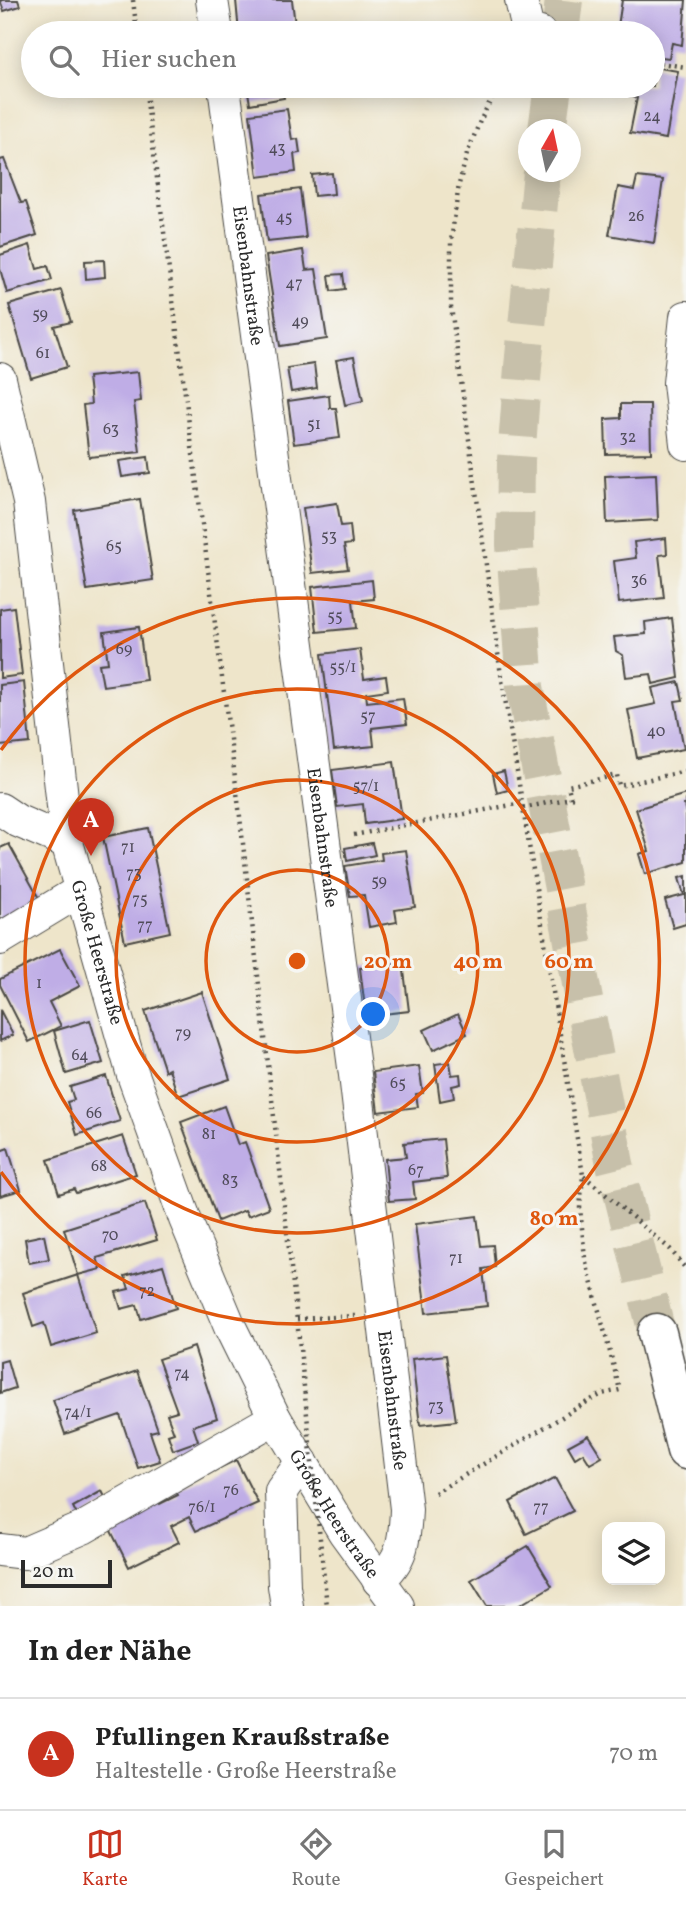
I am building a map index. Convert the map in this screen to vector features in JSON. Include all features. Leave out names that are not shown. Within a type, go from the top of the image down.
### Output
[{"type":"main road","points":[[657,1334],[686,1450]]},
{"type":"street","points":[[212,0],[215,21]]},
{"type":"street","points":[[521,0],[526,21]]},
{"type":"street","name":"Eisenbahnstraße","points":[[226,98],[355,1075],[406,1509],[402,1550],[388,1573],[378,1580]]},
{"type":"street","points":[[686,317],[679,383],[686,444]]},
{"type":"street","name":"Große Heerstraße","points":[[0,379],[29,502],[67,842],[128,1059],[164,1166],[230,1327],[275,1418],[344,1531],[398,1606]]},
{"type":"street","points":[[0,809],[18,821],[67,842]]},
{"type":"street","points":[[0,939],[81,890]]},
{"type":"street","points":[[0,1550],[25,1553],[83,1528],[275,1418]]},
{"type":"street","points":[[287,1606],[281,1491],[302,1462]]},
{"type":"path","points":[[133,0],[136,21]]},
{"type":"path","points":[[665,64],[686,67]]},
{"type":"path","points":[[147,98],[236,782],[327,1606]]},
{"type":"path","points":[[430,1497],[587,1402],[602,1394],[620,1390],[585,1258],[580,1208],[583,1175],[500,668],[461,384],[450,276],[451,241],[459,184],[467,154],[492,98]]},
{"type":"path","points":[[323,841],[571,798],[568,786],[617,775],[619,786],[686,771]]},
{"type":"path","points":[[583,1175],[670,1249],[686,1269]]},
{"type":"path","points":[[297,1319],[382,1314]]},
{"type":"building","points":[[0,0],[18,0],[20,6],[4,11]]},
{"type":"building","points":[[236,0],[292,0],[295,21],[238,21]]},
{"type":"building","points":[[622,0],[686,0],[682,45],[672,43],[669,58],[665,58],[665,21],[619,21]]},
{"type":"building","points":[[665,69],[678,71],[666,139],[630,133],[637,98],[665,98]]},
{"type":"building","points":[[249,98],[284,98],[250,104]]},
{"type":"building","points":[[287,109],[292,140],[298,139],[300,153],[294,154],[296,172],[258,177],[250,114]]},
{"type":"building","points":[[4,159],[21,203],[26,202],[37,235],[0,247],[0,160]]},
{"type":"building","points":[[332,173],[334,194],[314,196],[312,175]]},
{"type":"building","points":[[637,177],[663,180],[654,243],[609,235],[618,187],[634,190]]},
{"type":"building","points":[[300,189],[306,238],[267,242],[261,194]]},
{"type":"building","points":[[30,245],[37,269],[48,266],[52,280],[7,293],[0,269],[0,255]]},
{"type":"building","points":[[303,250],[306,270],[316,269],[327,339],[280,346],[266,256]]},
{"type":"building","points":[[104,260],[105,277],[86,279],[85,261]]},
{"type":"building","points":[[343,274],[345,289],[331,291],[329,275]]},
{"type":"building","points":[[61,290],[71,322],[54,326],[67,367],[31,378],[9,305]]},
{"type":"building","points":[[354,357],[363,401],[345,405],[336,360]]},
{"type":"building","points":[[314,364],[317,388],[291,392],[287,368]]},
{"type":"building","points":[[138,372],[141,401],[134,402],[140,452],[89,457],[83,405],[91,404],[88,377]]},
{"type":"building","points":[[329,395],[330,408],[336,408],[340,438],[294,444],[288,401]]},
{"type":"building","points":[[621,404],[650,404],[651,453],[606,454],[605,419],[621,418]]},
{"type":"building","points":[[148,457],[150,473],[122,477],[119,461]]},
{"type":"building","points":[[656,474],[658,520],[607,523],[605,476]]},
{"type":"building","points":[[140,499],[153,580],[87,590],[74,510]]},
{"type":"building","points":[[337,503],[341,526],[350,525],[352,544],[344,545],[348,569],[312,573],[303,508]]},
{"type":"building","points":[[666,538],[667,554],[659,555],[664,598],[619,603],[614,561],[636,558],[634,542]]},
{"type":"building","points":[[372,580],[374,599],[353,601],[356,628],[317,632],[312,587]]},
{"type":"building","points":[[14,607],[22,675],[0,678],[0,609]]},
{"type":"building","points":[[672,618],[679,678],[653,684],[651,674],[626,677],[623,655],[616,651],[614,637],[646,634],[645,622]]},
{"type":"building","points":[[139,627],[146,680],[103,686],[99,664],[108,663],[104,632]]},
{"type":"building","points":[[360,649],[364,679],[386,676],[388,690],[366,693],[367,702],[403,698],[407,724],[372,728],[374,746],[334,750],[322,654]]},
{"type":"building","points":[[24,682],[30,743],[0,746],[0,685]]},
{"type":"building","points":[[679,682],[683,700],[675,701],[684,749],[637,758],[628,710],[656,704],[652,688]]},
{"type":"building","points":[[394,762],[402,819],[365,824],[363,804],[337,807],[332,770]]},
{"type":"building","points":[[504,771],[508,790],[497,793],[493,774]]},
{"type":"building","points":[[686,794],[686,862],[645,874],[639,854],[649,851],[636,809]]},
{"type":"building","points":[[148,828],[170,932],[125,942],[103,837]]},
{"type":"building","points":[[372,843],[375,855],[347,861],[345,848]]},
{"type":"building","points":[[9,844],[40,900],[0,922],[0,848]]},
{"type":"building","points":[[406,850],[415,907],[395,910],[397,922],[369,927],[364,895],[350,896],[345,866],[382,860],[381,853]]},
{"type":"building","points":[[686,876],[686,924],[673,928],[665,900],[684,895],[679,878]]},
{"type":"building","points":[[60,949],[80,986],[49,1002],[61,1026],[29,1042],[0,985],[0,979]]},
{"type":"building","points":[[403,963],[409,1011],[366,1016],[360,968]]},
{"type":"building","points":[[202,992],[230,1079],[178,1096],[169,1069],[165,1071],[145,1011]]},
{"type":"building","points":[[0,1010],[13,1035],[0,1041]]},
{"type":"building","points":[[458,1014],[467,1034],[433,1050],[424,1030]]},
{"type":"building","points":[[90,1020],[103,1063],[66,1074],[54,1031]]},
{"type":"building","points":[[450,1062],[452,1075],[460,1074],[461,1084],[452,1086],[454,1098],[440,1101],[435,1064]]},
{"type":"building","points":[[419,1066],[423,1093],[416,1094],[418,1107],[378,1112],[373,1072]]},
{"type":"building","points":[[106,1076],[120,1121],[77,1135],[67,1102],[74,1100],[70,1087]]},
{"type":"building","points":[[224,1106],[238,1145],[245,1142],[269,1208],[248,1216],[245,1210],[218,1221],[181,1122]]},
{"type":"building","points":[[123,1136],[136,1174],[76,1193],[74,1189],[59,1194],[48,1160]]},
{"type":"building","points":[[443,1139],[447,1178],[413,1182],[415,1199],[389,1201],[385,1159],[406,1157],[404,1143]]},
{"type":"building","points":[[8,1148],[21,1190],[0,1196],[0,1151]]},
{"type":"building","points":[[145,1203],[157,1240],[97,1258],[101,1269],[78,1275],[64,1229]]},
{"type":"building","points":[[477,1216],[481,1246],[493,1245],[495,1267],[483,1269],[487,1306],[426,1313],[415,1224]]},
{"type":"building","points":[[44,1235],[49,1259],[29,1263],[25,1239]]},
{"type":"building","points":[[163,1265],[176,1308],[141,1319],[137,1305],[121,1309],[116,1292],[129,1289],[125,1276]]},
{"type":"building","points":[[78,1275],[96,1333],[51,1347],[44,1323],[33,1327],[23,1293]]},
{"type":"building","points":[[194,1347],[217,1418],[193,1426],[198,1441],[173,1450],[168,1435],[174,1433],[167,1414],[177,1411],[158,1359]]},
{"type":"building","points":[[446,1355],[456,1421],[420,1425],[412,1359]]},
{"type":"building","points":[[7,1360],[15,1388],[0,1393],[0,1362]]},
{"type":"building","points":[[137,1371],[158,1430],[150,1432],[160,1461],[138,1468],[120,1415],[65,1434],[53,1400]]},
{"type":"building","points":[[588,1435],[602,1457],[590,1464],[583,1453],[575,1458],[568,1446]]},
{"type":"building","points":[[236,1460],[258,1503],[196,1531],[189,1517],[171,1526],[179,1542],[129,1567],[108,1525],[158,1500],[160,1504],[178,1495],[175,1489]]},
{"type":"building","points":[[555,1478],[573,1511],[526,1534],[510,1502]]},
{"type":"building","points":[[102,1491],[108,1503],[79,1519],[73,1507]]},
{"type":"building","points":[[528,1546],[552,1586],[518,1606],[487,1606],[471,1580]]},
{"type":"tunnel","points":[[561,21],[564,0]]},
{"type":"tunnel","points":[[548,119],[551,98]]},
{"type":"tunnel","points":[[541,182],[516,460],[515,545],[525,687],[615,1164],[657,1333]]},
{"type":"place","name":"Pfullingen Kraußstraße","points":[[91,856]]}]
